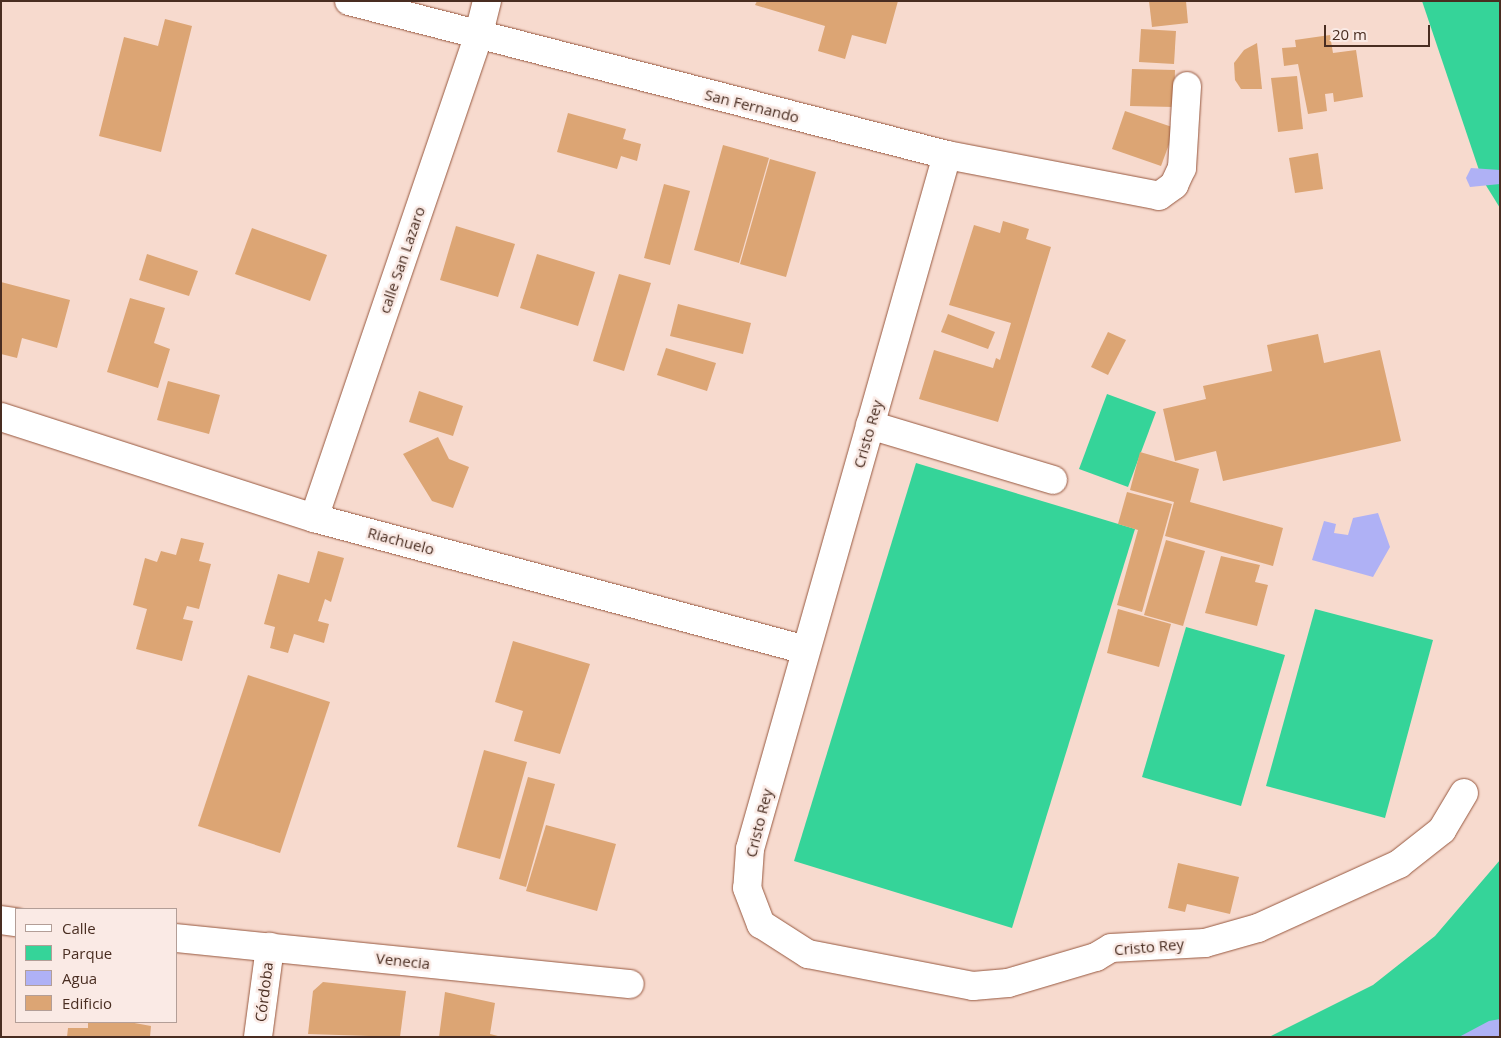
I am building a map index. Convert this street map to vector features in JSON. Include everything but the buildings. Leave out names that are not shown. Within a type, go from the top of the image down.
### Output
[{"type":"street","name":"San Fernando","points":[[348,1],[478,37],[948,155],[1159,196],[1174,185],[1182,168],[1187,86]]},
{"type":"street","name":"calle San Lazaro","points":[[314,518],[478,37],[487,1]]},
{"type":"street","name":"Cristo Rey","points":[[948,155],[750,849],[747,888],[761,924],[808,954],[973,986],[1008,983],[1096,957],[1111,948],[1205,943],[1258,928],[1399,864],[1442,830],[1464,793]]},
{"type":"street","name":"Riachuelo","points":[[1,416],[314,518],[806,650]]},
{"type":"street","points":[[870,425],[1053,480]]},
{"type":"street","points":[[1,920],[15,922]]},
{"type":"street","name":"Venecia","points":[[178,938],[630,984]]},
{"type":"street","name":"Córdoba","points":[[258,1037],[270,947]]},
{"type":"green space","points":[[1422,1],[1500,1],[1500,208],[1482,179]]},
{"type":"green space","points":[[1107,394],[1156,412],[1128,487],[1079,469]]},
{"type":"green space","points":[[916,463],[1135,529],[1012,928],[794,861]]},
{"type":"green space","points":[[1315,609],[1433,640],[1385,818],[1266,786]]},
{"type":"green space","points":[[1186,627],[1285,655],[1241,806],[1142,777]]},
{"type":"green space","points":[[1500,860],[1500,1037],[1269,1037],[1373,985],[1435,936]]},
{"type":"water","points":[[1471,168],[1500,170],[1500,184],[1470,187],[1466,178]]},
{"type":"water","points":[[1378,513],[1390,547],[1373,577],[1312,560],[1324,521],[1336,524],[1334,533],[1348,535],[1353,518]]},
{"type":"water","points":[[1500,1019],[1500,1037],[1459,1037],[1489,1021]]}]
